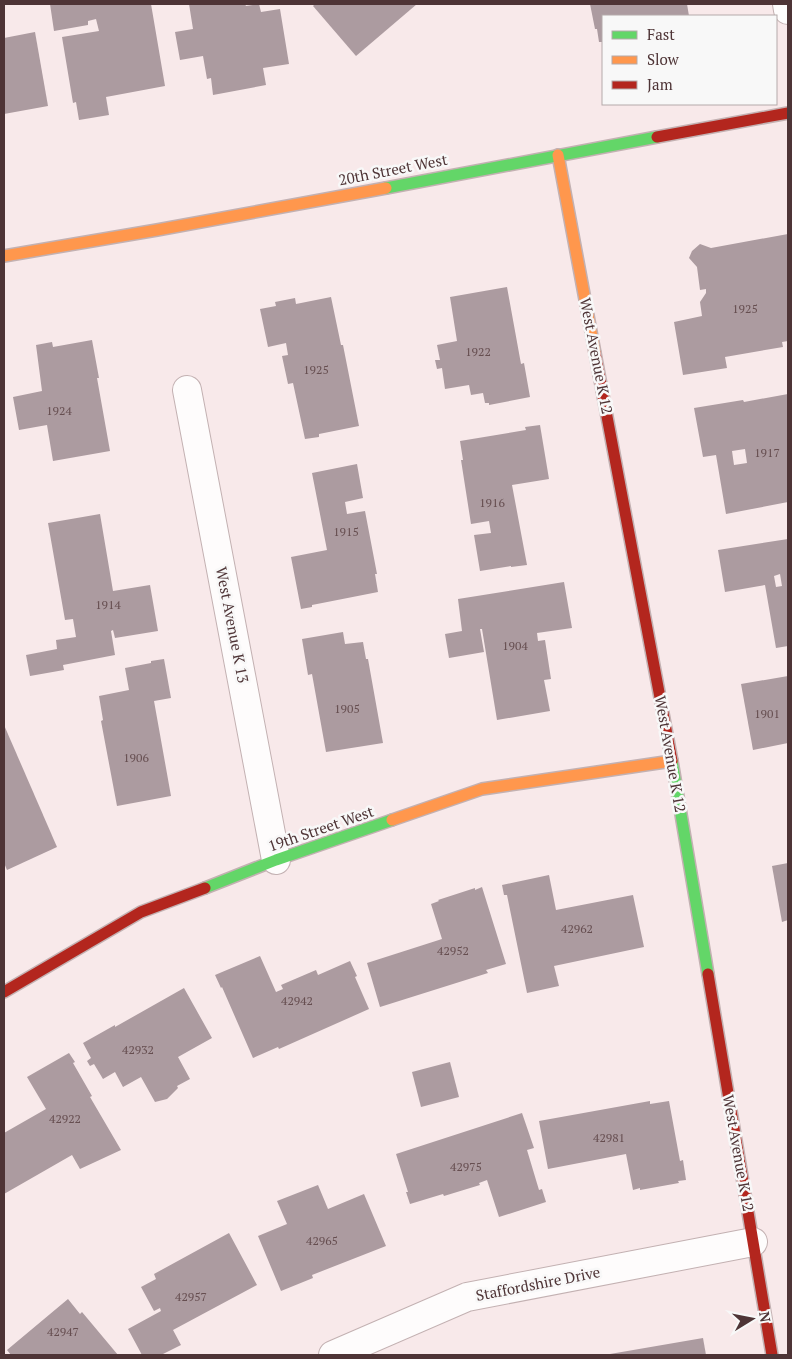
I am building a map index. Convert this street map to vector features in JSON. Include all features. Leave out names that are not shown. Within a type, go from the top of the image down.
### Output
[{"type":"street","points":[[787,4],[788,10]]},
{"type":"street","name":"20th Street West","points":[[4,256],[157,230],[788,113]]},
{"type":"street","name":"West Avenue K 12","points":[[558,155],[672,761],[772,1355]]},
{"type":"street","name":"West Avenue K 13","points":[[187,390],[276,860]]},
{"type":"street","name":"19th Street West","points":[[4,992],[141,912],[276,860],[482,789],[672,761]]},
{"type":"street","name":"Staffordshire Drive","points":[[333,1355],[467,1298],[752,1242]]},
{"type":"building","points":[[50,4],[151,4],[165,86],[106,97],[109,115],[79,120],[76,102],[73,103],[62,37],[99,31],[96,19],[88,21],[88,25],[54,31]]},
{"type":"building","points":[[189,4],[245,4],[246,6],[259,4],[261,12],[280,9],[289,64],[263,68],[266,85],[213,95],[211,78],[207,79],[203,56],[180,60],[175,32],[193,29]]},
{"type":"building","points":[[315,4],[417,4],[356,56],[313,6]]},
{"type":"building","points":[[590,4],[687,4],[689,15],[602,15],[602,42],[599,42],[597,29],[595,29]]},
{"type":"building","points":[[35,32],[48,106],[4,114],[4,38]]},
{"type":"building","points":[[788,234],[788,341],[782,342],[783,347],[725,357],[727,368],[683,375],[674,322],[702,316],[700,302],[706,293],[706,289],[700,290],[697,267],[689,258],[692,251],[700,244],[711,248]]},
{"type":"building","points":[[507,287],[521,364],[524,363],[530,397],[489,405],[489,403],[485,403],[483,393],[471,395],[469,385],[445,389],[442,368],[437,369],[435,360],[440,360],[437,345],[457,341],[450,297]]},
{"type":"building","points":[[331,297],[341,345],[343,345],[359,426],[319,434],[319,437],[305,439],[293,383],[288,384],[282,356],[288,355],[286,343],[268,347],[260,309],[276,306],[275,302],[295,298],[296,304]]},
{"type":"building","points":[[92,340],[110,451],[53,461],[47,425],[19,430],[13,397],[42,391],[36,345],[52,342],[53,347]]},
{"type":"building","points":[[788,394],[788,502],[726,514],[716,455],[703,457],[694,408],[743,400],[744,402]],"holes":[[[745,449],[747,463],[734,465],[732,451]]]},
{"type":"building","points":[[540,425],[549,479],[512,485],[527,565],[480,571],[474,535],[491,533],[489,521],[471,524],[461,460],[463,460],[460,441],[526,430],[525,427]]},
{"type":"building","points":[[357,464],[363,498],[345,502],[347,514],[365,511],[377,574],[375,574],[378,592],[312,605],[312,607],[301,609],[291,557],[327,550],[312,473]]},
{"type":"building","points":[[100,514],[113,591],[150,585],[158,631],[115,638],[113,630],[111,631],[115,655],[63,665],[64,670],[30,676],[26,655],[57,649],[56,640],[76,637],[73,619],[65,620],[48,523]]},
{"type":"building","points":[[788,539],[788,646],[776,648],[765,585],[725,592],[718,550]],"holes":[[[780,574],[782,586],[776,587],[774,576]]]},
{"type":"building","points":[[564,582],[572,628],[537,633],[538,641],[545,640],[551,679],[544,680],[550,711],[497,720],[482,629],[480,629],[484,652],[449,658],[445,634],[462,631],[458,599]]},
{"type":"building","points":[[343,632],[345,644],[363,642],[366,659],[368,659],[383,743],[326,752],[312,674],[308,675],[302,639]]},
{"type":"building","points":[[164,659],[171,698],[154,701],[171,796],[117,806],[101,721],[103,720],[99,696],[129,690],[125,668]]},
{"type":"building","points":[[788,676],[788,743],[753,750],[741,684]]},
{"type":"building","points":[[4,725],[57,847],[7,870],[4,863]]},
{"type":"building","points":[[788,863],[788,920],[782,922],[772,866]]},
{"type":"building","points":[[549,875],[556,910],[633,895],[644,947],[554,966],[559,986],[527,993],[507,895],[504,895],[502,885]]},
{"type":"building","points":[[482,887],[506,964],[486,970],[488,973],[380,1007],[367,963],[442,939],[431,904],[438,900]]},
{"type":"building","points":[[260,956],[276,992],[283,989],[281,985],[316,970],[318,975],[350,961],[369,1009],[279,1049],[278,1047],[253,1058],[215,975]]},
{"type":"building","points":[[184,988],[212,1038],[178,1057],[190,1079],[177,1086],[178,1088],[167,1099],[155,1102],[141,1077],[123,1087],[115,1072],[103,1079],[94,1064],[90,1066],[87,1061],[91,1058],[83,1043]]},
{"type":"building","points":[[69,1053],[92,1096],[90,1097],[121,1150],[80,1169],[72,1155],[4,1194],[4,1133],[46,1109],[27,1077]]},
{"type":"building","points":[[450,1062],[459,1097],[421,1107],[412,1072]]},
{"type":"building","points":[[650,1101],[650,1104],[669,1101],[680,1161],[683,1160],[686,1180],[678,1181],[679,1183],[633,1190],[626,1154],[548,1169],[539,1121]]},
{"type":"building","points":[[522,1113],[534,1148],[527,1150],[539,1190],[542,1189],[546,1202],[499,1217],[487,1180],[479,1183],[480,1185],[410,1204],[396,1154]]},
{"type":"building","points":[[318,1185],[328,1209],[364,1194],[386,1246],[312,1275],[313,1278],[281,1291],[258,1236],[287,1224],[277,1201]]},
{"type":"building","points":[[229,1233],[257,1285],[173,1330],[181,1345],[161,1355],[142,1355],[128,1329],[161,1311],[160,1308],[154,1311],[141,1287],[156,1279],[154,1274]]},
{"type":"building","points":[[68,1299],[80,1314],[82,1312],[118,1355],[11,1355],[7,1350]]},
{"type":"building","points":[[703,1338],[706,1355],[610,1355],[610,1354]]},
{"type":"traffic: fast","points":[[386,188],[657,137]]},
{"type":"traffic: fast","points":[[672,761],[708,974]]},
{"type":"traffic: fast","points":[[205,888],[276,860],[392,820]]},
{"type":"traffic: slow","points":[[558,155],[595,353]]},
{"type":"traffic: slow","points":[[4,256],[386,188]]},
{"type":"traffic: slow","points":[[392,820],[482,789],[672,761]]},
{"type":"traffic: jam","points":[[657,137],[788,113]]},
{"type":"traffic: jam","points":[[595,353],[672,761]]},
{"type":"traffic: jam","points":[[4,992],[141,912],[205,888]]},
{"type":"traffic: jam","points":[[708,974],[772,1355]]}]
